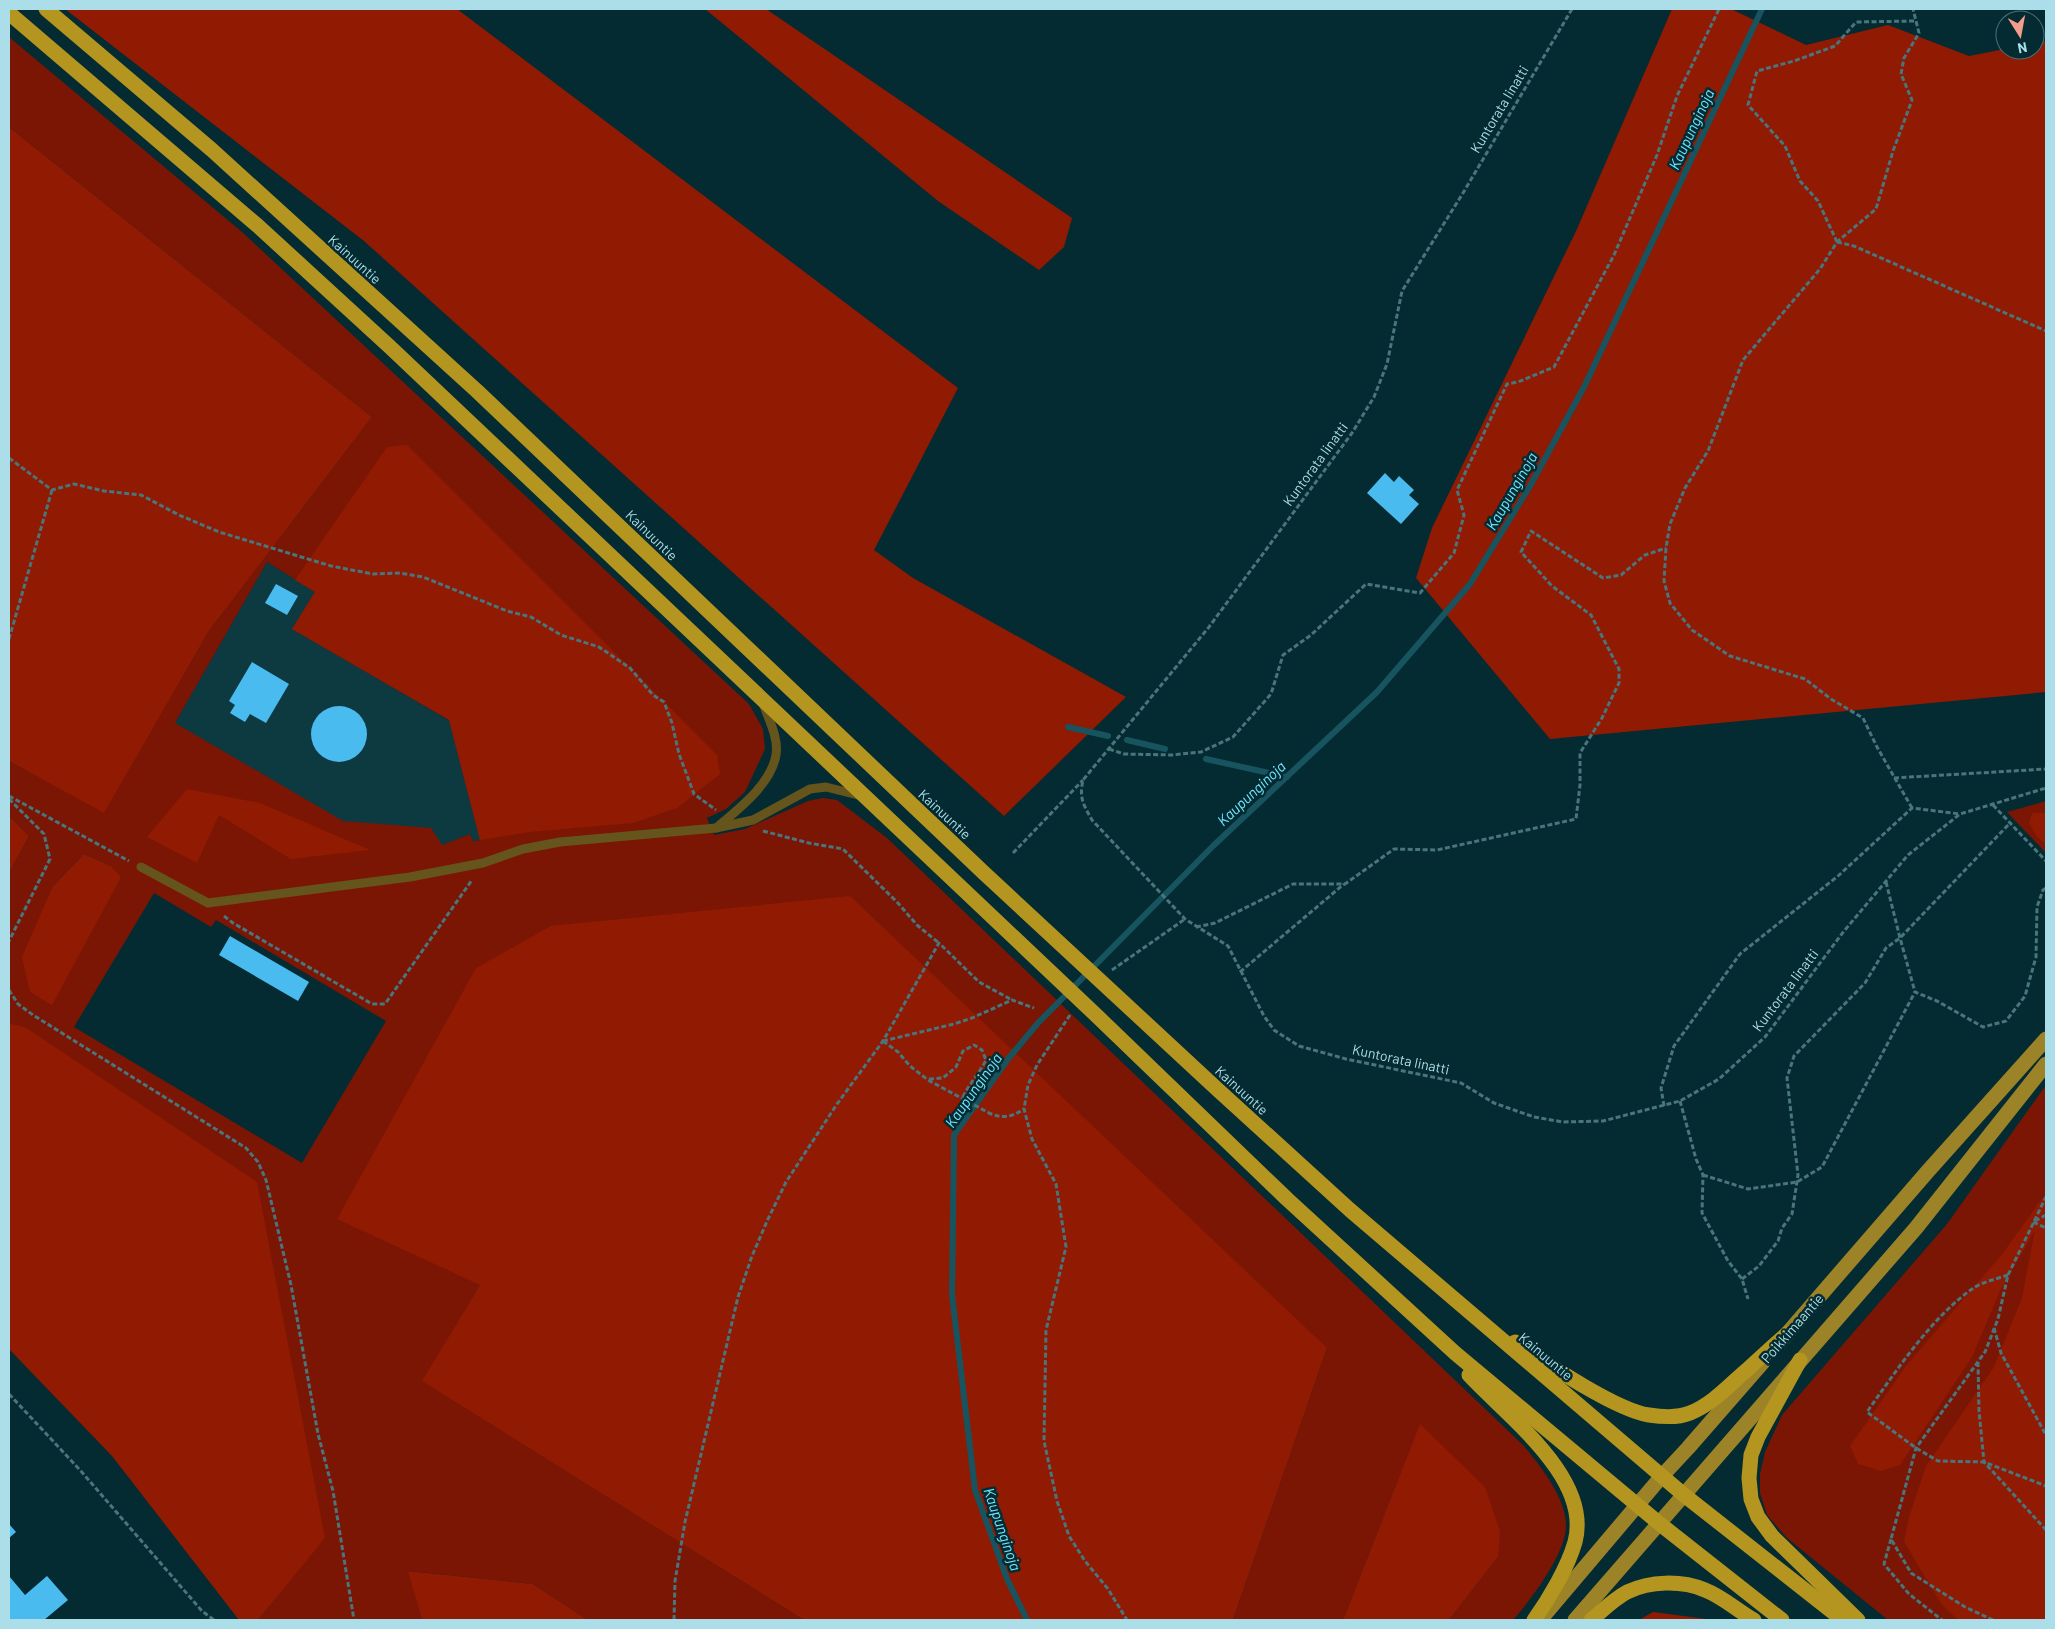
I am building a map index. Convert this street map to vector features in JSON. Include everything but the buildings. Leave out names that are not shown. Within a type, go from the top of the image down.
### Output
[{"type":"highway","name":"Kainuuntie","points":[[46,9],[212,150],[477,392],[1116,997],[1350,1210],[1684,1495],[1843,1620]]},
{"type":"highway","points":[[9,13],[258,226],[397,354],[1054,975],[1287,1200],[1455,1353],[1660,1524],[1782,1620]]},
{"type":"highway","points":[[1449,1295],[1521,1346],[1589,1388],[1622,1405],[1648,1415],[1672,1416],[1690,1413],[1709,1402],[1788,1333]]},
{"type":"highway","points":[[1419,1320],[1550,1459],[1564,1478],[1573,1497],[1578,1520],[1575,1542],[1564,1568],[1534,1620]]},
{"type":"highway","points":[[1800,1360],[1758,1437],[1751,1455],[1749,1478],[1751,1499],[1758,1517],[1772,1536],[1858,1620]]},
{"type":"highway","points":[[1591,1620],[1626,1592],[1647,1585],[1666,1583],[1686,1584],[1706,1590],[1754,1620]]},
{"type":"main road","name":"Poikkimaantie","points":[[1540,1620],[1662,1476],[1928,1170],[2046,1039]]},
{"type":"main road","name":"Poikkimaantie","points":[[1575,1620],[1916,1228],[2046,1064]]},
{"type":"lane","points":[[716,828],[754,795],[769,774],[776,755],[775,739],[762,700]]},
{"type":"lane","points":[[141,867],[208,903],[410,877],[484,863],[523,849],[560,842],[716,828],[753,820],[810,789],[826,787],[866,797]]},
{"type":"path","name":"Kuntorata Iinatti","points":[[1013,853],[1083,780],[1210,627],[1352,433],[1374,397],[1387,364],[1402,290],[1572,9]]},
{"type":"path","points":[[1109,749],[1124,754],[1172,755],[1200,752],[1233,737],[1271,694],[1282,655],[1311,635],[1366,584],[1420,593],[1454,552],[1464,515],[1456,490],[1507,384],[1518,382],[1554,368],[1614,254],[1657,154],[1677,96],[1720,9]]},
{"type":"path","points":[[1912,808],[1876,747],[1863,718],[1831,699],[1805,680],[1730,656],[1692,630],[1670,603],[1664,581],[1670,524],[1685,488],[1708,451],[1743,360],[1820,269],[1837,242],[1876,209],[1893,151],[1912,100],[1901,74],[1904,58],[1919,33],[1913,9]]},
{"type":"path","points":[[1837,242],[1818,200],[1800,181],[1786,146],[1748,105],[1757,71],[1794,61],[1835,46],[1856,22],[1916,20]]},
{"type":"path","points":[[1837,242],[1854,246],[2046,331]]},
{"type":"path","points":[[9,458],[52,490]]},
{"type":"path","points":[[52,490],[74,484],[104,491],[141,494],[179,515],[220,532],[331,566],[373,574],[400,573],[423,577],[507,612],[531,617],[561,635],[599,647],[630,668],[653,695],[664,702],[672,723],[679,754],[694,794],[727,819]]},
{"type":"path","points":[[9,639],[52,490]]},
{"type":"path","points":[[1240,972],[1345,884],[1394,849],[1437,850],[1576,819],[1580,785],[1580,752],[1619,683],[1619,669],[1591,615],[1552,586],[1521,552],[1531,531],[1603,578],[1620,575],[1645,555],[1666,548]]},
{"type":"path","points":[[1894,778],[2046,769]]},
{"type":"path","name":"Kuntorata Iinatti","points":[[1083,780],[1080,792],[1082,802],[1092,820],[1185,919],[1228,946],[1264,1016],[1274,1030],[1299,1046],[1364,1063],[1461,1083],[1494,1103],[1534,1117],[1563,1122],[1603,1121],[1664,1106],[1680,1101],[1719,1079],[1765,1037],[1844,931],[1908,855],[1960,814],[2046,788]]},
{"type":"path","points":[[9,797],[141,867]]},
{"type":"path","points":[[9,797],[44,834],[50,859],[9,941]]},
{"type":"path","points":[[1993,805],[2046,861]]},
{"type":"path","points":[[1664,1106],[1661,1088],[1674,1046],[1740,954],[1838,876],[1912,808],[1960,814]]},
{"type":"path","points":[[1742,1279],[1759,1266],[1778,1241],[1782,1228],[1792,1214],[1798,1175],[1787,1078],[1794,1056],[1865,982],[1886,948],[1900,938],[2011,822]]},
{"type":"path","points":[[736,824],[809,843],[843,849],[897,902],[917,925],[939,943],[979,982],[1012,1000],[1034,1008]]},
{"type":"path","points":[[208,903],[233,923],[372,1004],[385,1004],[484,863]]},
{"type":"path","points":[[1703,1176],[1748,1189],[1797,1182],[1822,1167],[1915,992],[1886,881]]},
{"type":"path","points":[[1195,927],[1215,923],[1293,884],[1345,884]]},
{"type":"path","points":[[1915,992],[1937,1001],[1983,1027],[2006,1021],[2025,996],[2036,957],[2037,907],[2043,890],[2046,888]]},
{"type":"path","points":[[1110,972],[1185,919]]},
{"type":"path","points":[[674,1620],[675,1581],[685,1522],[738,1297],[752,1256],[786,1182],[837,1104],[883,1041],[939,943]]},
{"type":"path","points":[[9,990],[18,1004],[33,1015],[246,1148],[258,1162],[266,1180],[291,1284],[318,1434],[333,1491],[354,1620]]},
{"type":"path","points":[[883,1041],[954,1024],[1012,1000]]},
{"type":"path","points":[[1073,1010],[1037,1065],[1028,1085],[1024,1110],[1032,1139],[1056,1184],[1066,1247],[1046,1330],[1044,1440],[1057,1502],[1069,1536],[1085,1561],[1108,1589],[1127,1620]]},
{"type":"path","points":[[883,1041],[898,1052],[910,1066],[928,1080],[987,1112],[997,1116],[1011,1117],[1024,1110]]},
{"type":"path","points":[[928,1080],[943,1078],[956,1067],[963,1051],[974,1045],[982,1050],[986,1060],[966,1089],[962,1099]]},
{"type":"path","points":[[1680,1101],[1696,1160],[1703,1176],[1702,1213],[1728,1261],[1742,1279],[1748,1299]]},
{"type":"path","points":[[1942,1620],[1909,1594],[1884,1564],[1916,1448],[1985,1352],[1994,1328],[2008,1275],[2046,1197]]},
{"type":"path","points":[[2033,1222],[2046,1214]]},
{"type":"path","points":[[2033,1222],[2046,1228]]},
{"type":"path","points":[[2008,1275],[1973,1288],[1938,1320],[1903,1361],[1867,1412],[1916,1448],[1938,1461],[1984,1462],[2046,1486]]},
{"type":"path","points":[[1994,1328],[2001,1353],[2046,1435]]},
{"type":"path","points":[[1978,1362],[1978,1411],[1984,1462],[2046,1530]]},
{"type":"path","points":[[9,1394],[80,1470],[202,1611],[214,1620]]},
{"type":"path","points":[[1891,1539],[1911,1573],[1965,1607],[1993,1620]]},
{"type":"shaded area","points":[[65,9],[457,9],[958,388],[874,550],[913,578],[1126,697],[1004,816],[364,241]]},
{"type":"shaded area","points":[[705,9],[766,9],[1072,218],[1064,247],[1039,270],[938,201]]},
{"type":"shaded area","points":[[1672,9],[1731,9],[1806,45],[1888,25],[1969,56],[1995,51],[1995,60],[2045,60],[2046,41],[2046,692],[1550,739],[1416,578],[1432,528],[1577,229]]},
{"type":"shaded area","points":[[9,37],[242,232],[749,704],[763,729],[765,749],[745,792],[726,809],[707,818],[714,835],[745,829],[808,801],[823,798],[837,800],[887,838],[1523,1445],[1537,1462],[1557,1493],[1562,1504],[1566,1525],[1561,1548],[1547,1575],[1513,1620],[1449,1620],[1498,1557],[1420,1425],[1343,1620],[1233,1620],[1327,1348],[480,1285],[423,1381],[804,1620],[588,1620],[533,1584],[409,1571],[422,1620],[258,1620],[324,1538],[25,1027],[9,1023],[9,873],[29,836],[9,816],[9,761],[104,812],[209,631],[372,417],[9,127]],"holes":[[[267,562],[315,592],[292,629],[449,720],[480,840],[473,841],[470,834],[442,845],[431,828],[343,821],[175,723]],[[84,854],[111,866],[53,886]],[[154,893],[211,927],[216,920],[386,1021],[302,1163],[74,1027]]]},
{"type":"shaded area","points":[[9,127],[372,417],[209,631],[104,813],[9,761]]},
{"type":"shaded area","points":[[407,445],[717,755],[720,774],[677,808],[633,823],[530,832],[480,840],[449,720],[292,629],[315,592],[295,580],[387,447]]},
{"type":"shaded area","points":[[267,562],[315,592],[293,629],[518,761],[530,832],[473,841],[470,834],[442,845],[286,869],[153,761]]},
{"type":"shaded area","points":[[187,789],[260,803],[370,850],[291,859],[219,815],[197,863],[147,837]]},
{"type":"shaded area","points":[[2046,801],[2046,853],[2007,812]]},
{"type":"shaded area","points":[[2032,813],[2046,813],[2046,844],[2037,837],[2029,823]]},
{"type":"shaded area","points":[[9,816],[29,836],[9,873]]},
{"type":"shaded area","points":[[84,854],[111,866],[121,877],[52,1005],[30,992],[22,957],[53,886]]},
{"type":"shaded area","points":[[850,896],[1327,1348],[1233,1620],[804,1620],[422,1381],[480,1285],[337,1219],[476,968],[551,926]]},
{"type":"shaded area","points":[[9,1023],[25,1027],[257,1182],[325,1538],[258,1620],[239,1620],[112,1456],[9,1349]]},
{"type":"shaded area","points":[[2046,1085],[2046,1620],[1888,1620],[1787,1538],[1767,1515],[1760,1493],[1760,1474],[1765,1452],[1782,1415],[1947,1224]]},
{"type":"shaded area","points":[[2046,1193],[2046,1620],[1958,1620],[1942,1605],[1904,1542],[1909,1517],[1926,1466],[1994,1367],[2022,1298],[2035,1230],[2000,1291],[1972,1357],[1900,1465],[1881,1471],[1858,1464],[1850,1446],[1906,1366],[2003,1253]]},
{"type":"shaded area","points":[[1420,1424],[1485,1487],[1500,1531],[1498,1557],[1449,1620],[1343,1620]]},
{"type":"shaded area","points":[[408,1571],[533,1584],[588,1620],[422,1620]]},
{"type":"shaded area","points":[[1653,1612],[1714,1620],[1639,1620]]},
{"type":"waterway","name":"Kaupunginoja","points":[[1027,1620],[1007,1579],[975,1490],[952,1295],[954,1135],[1008,1059],[1038,1023],[1213,846],[1377,692],[1470,584],[1530,486],[1584,387],[1762,9]]},
{"type":"waterway","points":[[1068,727],[1108,736]]},
{"type":"waterway","points":[[1127,740],[1165,749]]},
{"type":"waterway","points":[[1206,759],[1287,777]]}]
